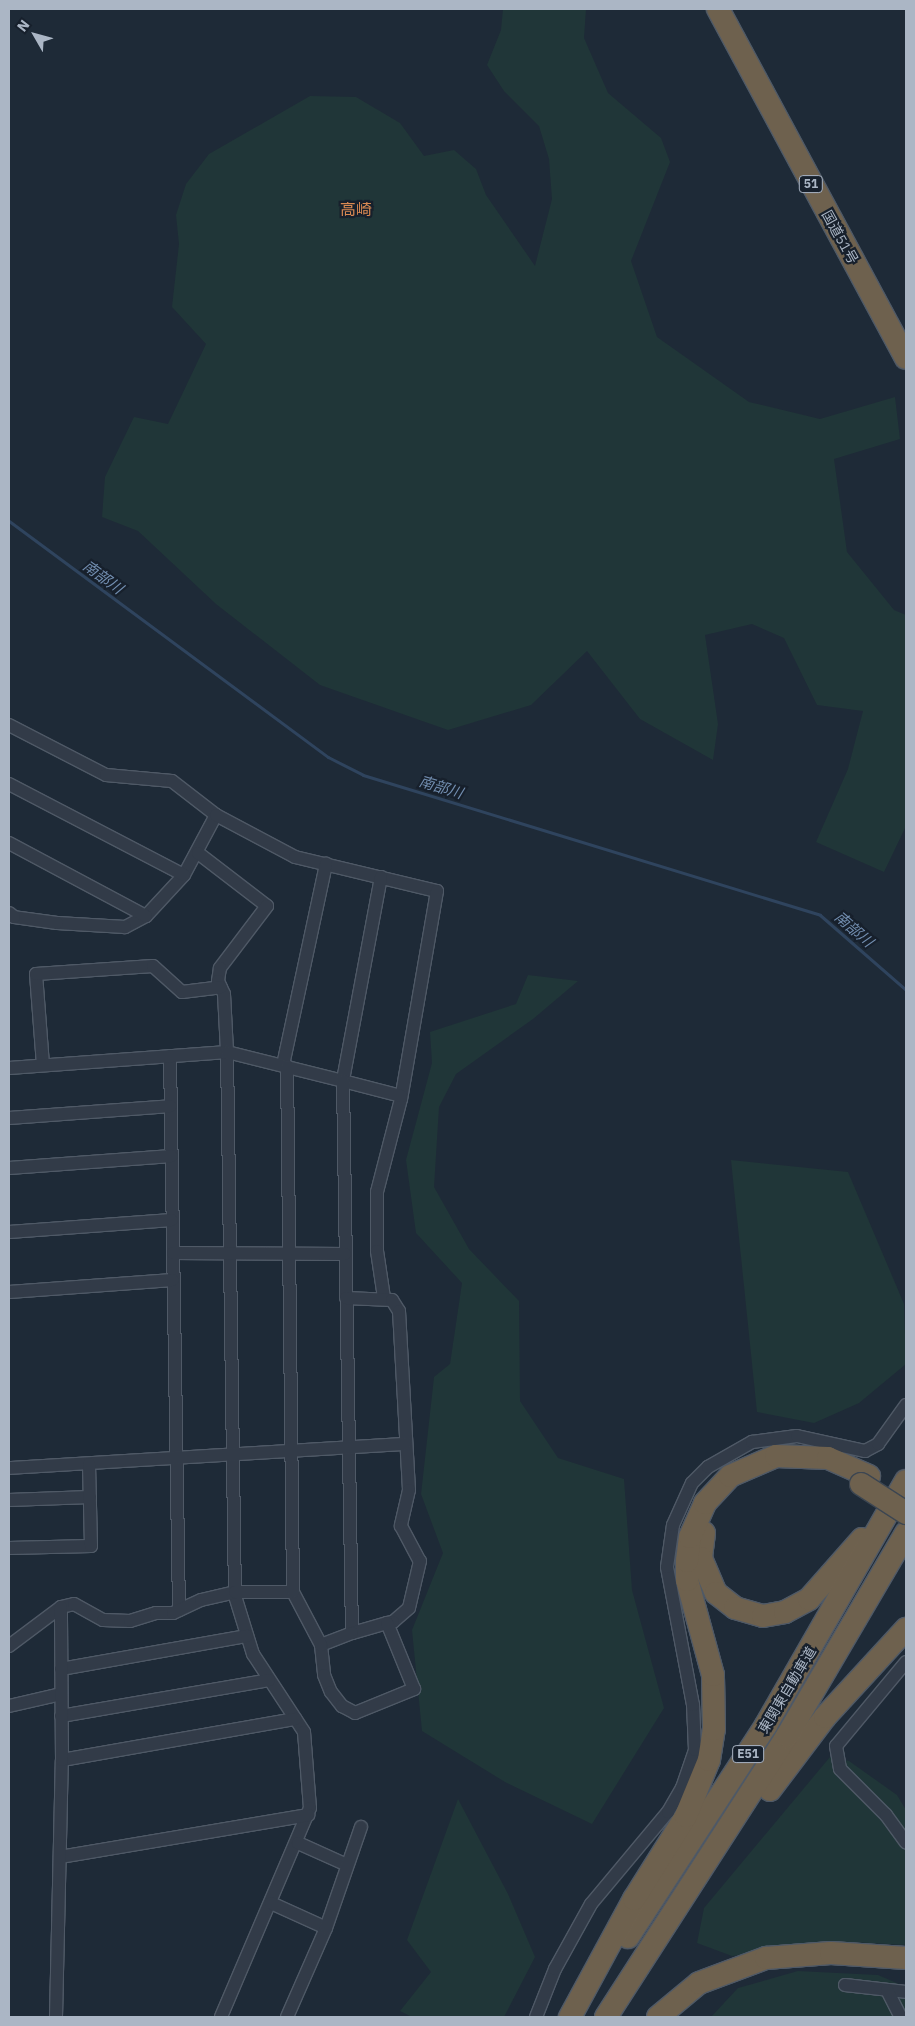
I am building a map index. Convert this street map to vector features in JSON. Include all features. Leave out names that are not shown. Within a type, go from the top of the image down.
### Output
[{"type":"highway","name":"国道51号","points":[[718,9],[906,358]]},
{"type":"highway","points":[[570,2017],[634,1898],[686,1816],[709,1760],[714,1729],[712,1675],[687,1580],[690,1536],[705,1503],[730,1476],[776,1456],[828,1458],[865,1480],[906,1500]]},
{"type":"highway","points":[[906,1472],[875,1523],[809,1600],[785,1612],[763,1616],[736,1608],[716,1593],[703,1567],[702,1539],[711,1516],[735,1486],[768,1470],[792,1466],[828,1471],[865,1480],[906,1512]]},
{"type":"highway","name":"東関東自動車道","points":[[574,2017],[766,1725],[906,1481]]},
{"type":"highway","name":"東関東自動車道","points":[[606,2017],[792,1728],[906,1533]]},
{"type":"highway","points":[[606,2017],[814,1730],[876,1658],[906,1629]]},
{"type":"highway","points":[[658,2017],[699,1983],[766,1958],[832,1953],[906,1958]]},
{"type":"street","points":[[9,725],[106,775],[172,781],[216,815],[295,857],[437,891],[401,1096],[377,1192],[377,1251],[384,1298]]},
{"type":"street","points":[[9,784],[184,875]]},
{"type":"street","points":[[11,917],[125,927],[146,916],[184,875],[198,853],[216,815]]},
{"type":"street","points":[[9,843],[146,916]]},
{"type":"street","points":[[198,853],[267,906],[220,968],[226,1052],[234,1592],[247,1636],[269,1680],[295,1719],[308,1743],[308,1815],[298,1843],[221,2017]]},
{"type":"street","points":[[326,864],[285,1066],[293,1592],[321,1645],[324,1675],[331,1692],[342,1706],[355,1713],[414,1689],[387,1624]]},
{"type":"street","points":[[352,1633],[342,1082],[381,877]]},
{"type":"street","points":[[43,1065],[36,974],[153,966],[182,992],[221,987]]},
{"type":"street","points":[[9,1068],[226,1052],[401,1096]]},
{"type":"street","points":[[170,1056],[179,1610]]},
{"type":"street","points":[[9,1118],[171,1106]]},
{"type":"street","points":[[9,1168],[172,1156]]},
{"type":"street","points":[[9,1232],[172,1220]]},
{"type":"street","points":[[173,1253],[345,1254]]},
{"type":"street","points":[[9,1292],[173,1280]]},
{"type":"street","points":[[321,1645],[352,1633],[387,1624],[409,1608],[420,1561],[401,1526],[409,1490],[399,1311],[392,1300],[384,1298],[346,1298]]},
{"type":"street","points":[[536,2017],[555,1969],[591,1904],[668,1812],[682,1788],[695,1750],[692,1705],[668,1567],[673,1524],[692,1483],[708,1466],[752,1442],[797,1436],[865,1451],[878,1444],[906,1405]]},
{"type":"street","points":[[9,1468],[349,1445],[405,1444]]},
{"type":"street","points":[[9,1548],[91,1546],[89,1464]]},
{"type":"street","points":[[9,1500],[90,1497]]},
{"type":"street","points":[[9,1646],[61,1607],[74,1604],[112,1622],[179,1610],[234,1592],[293,1592]]},
{"type":"street","points":[[56,2017],[62,1760],[61,1607]]},
{"type":"street","points":[[61,1669],[247,1636]]},
{"type":"street","points":[[906,1662],[836,1746],[840,1768],[886,1815],[906,1843]]},
{"type":"street","points":[[61,1716],[269,1680]]},
{"type":"street","points":[[9,1706],[61,1694]]},
{"type":"street","points":[[62,1760],[295,1719]]},
{"type":"street","points":[[60,1857],[308,1815]]},
{"type":"street","points":[[287,2017],[326,1928],[361,1826]]},
{"type":"street","points":[[298,1843],[347,1865]]},
{"type":"street","points":[[271,1904],[326,1928]]},
{"type":"street","points":[[845,1985],[906,1992]]},
{"type":"street","points":[[887,1990],[901,2017]]},
{"type":"green space","points":[[503,9],[586,9],[584,38],[608,93],[661,138],[670,162],[631,261],[657,337],[749,402],[820,419],[895,397],[900,439],[834,459],[847,552],[894,610],[906,615],[906,826],[884,872],[816,842],[848,769],[863,711],[817,705],[784,638],[752,624],[705,635],[718,724],[713,760],[640,719],[587,651],[531,705],[448,730],[320,685],[216,604],[138,531],[102,517],[105,477],[134,417],[168,424],[206,344],[172,307],[179,244],[176,215],[186,184],[209,154],[310,96],[356,97],[400,123],[424,156],[454,150],[476,169],[486,195],[535,266],[552,199],[549,159],[539,126],[504,91],[487,65],[501,30]]},
{"type":"green space","points":[[528,975],[578,981],[533,1019],[456,1074],[439,1107],[434,1187],[469,1249],[519,1301],[520,1401],[558,1458],[624,1479],[632,1590],[664,1708],[592,1824],[505,1782],[422,1731],[412,1630],[443,1553],[421,1494],[434,1377],[450,1364],[462,1283],[416,1233],[406,1160],[432,1063],[430,1032],[516,1004]]},
{"type":"green space","points":[[731,1160],[848,1172],[904,1304],[906,1364],[859,1403],[814,1423],[757,1412]]},
{"type":"green space","points":[[830,1757],[849,1761],[897,1795],[906,1810],[906,1945],[851,1942],[732,1956],[697,1943],[704,1908]]},
{"type":"green space","points":[[458,1799],[508,1894],[535,1957],[504,2017],[412,2017],[400,2011],[431,1972],[407,1940]]},
{"type":"green space","points":[[798,1971],[878,1975],[906,1987],[906,2017],[711,2017],[738,1988]]},
{"type":"waterway","name":"南部川","points":[[9,521],[328,757],[363,775],[820,915],[906,990]]},
{"type":"district","name":"高崎","points":[[356,209]]}]
